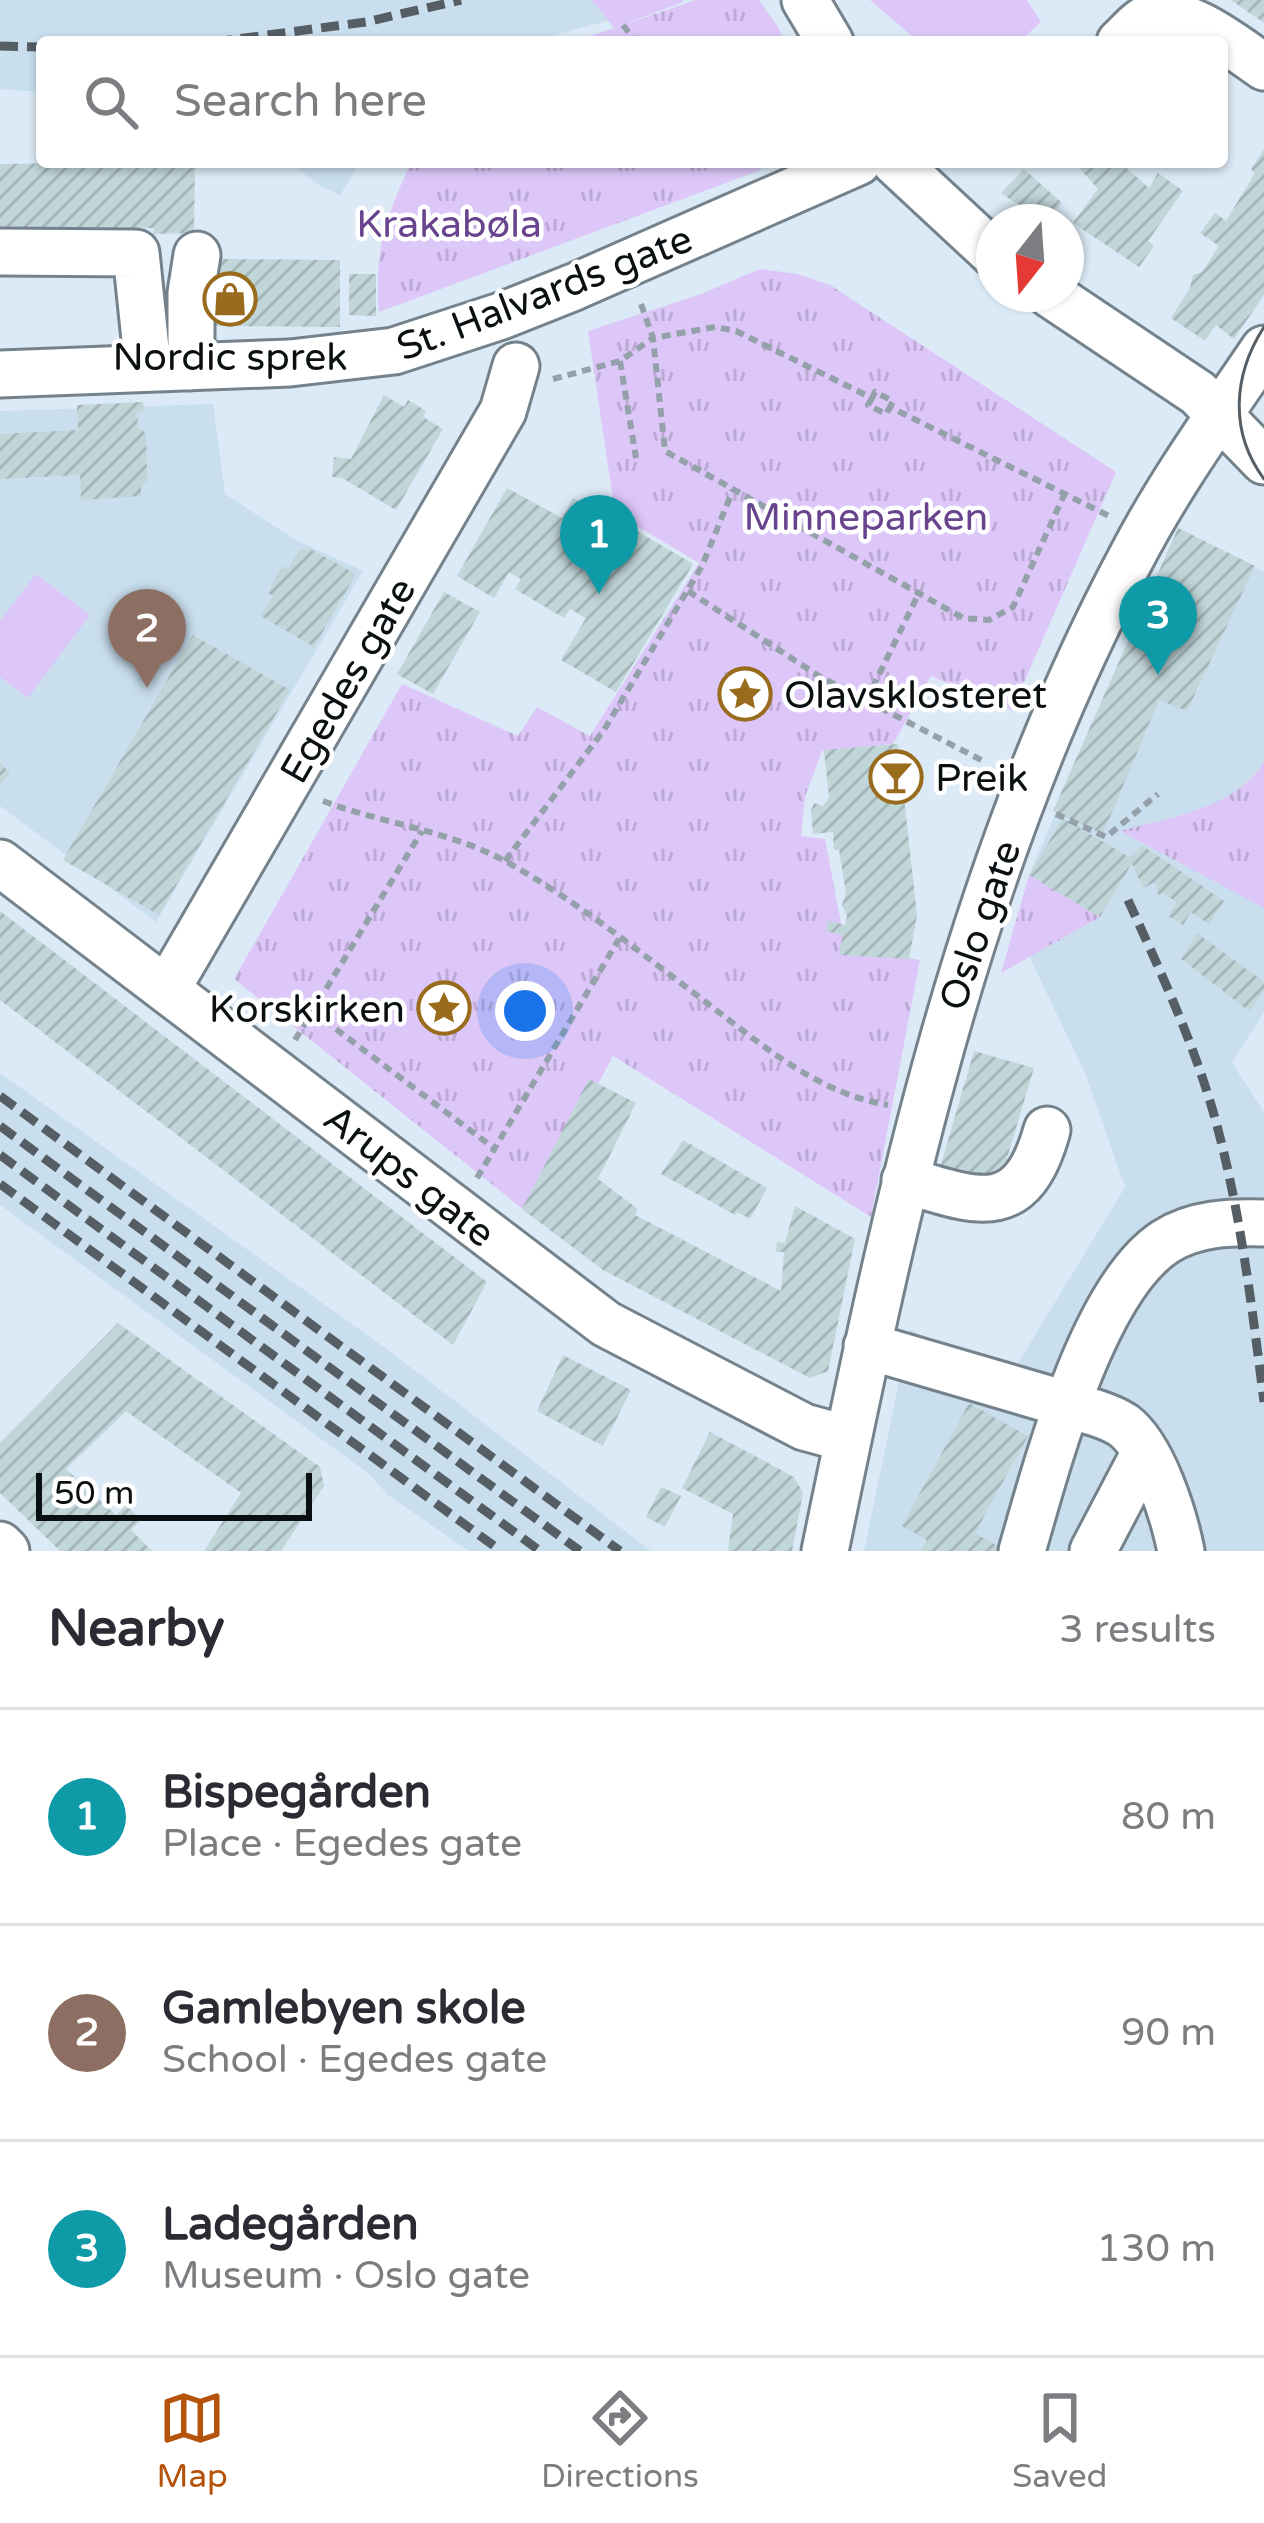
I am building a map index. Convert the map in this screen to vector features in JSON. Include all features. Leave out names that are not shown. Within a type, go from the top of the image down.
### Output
[{"type":"street","points":[[805,0],[826,36]]},
{"type":"street","points":[[1127,36],[1148,17],[1167,14],[1218,36]]},
{"type":"street","points":[[1228,43],[1264,67]]},
{"type":"street","name":"St. Halvards gate","points":[[0,374],[350,358],[437,338],[617,268],[844,168]]},
{"type":"street","points":[[901,168],[976,237]]},
{"type":"street","points":[[0,252],[136,253],[170,368]]},
{"type":"street","points":[[170,368],[197,255]]},
{"type":"street","points":[[1077,312],[1220,413],[1264,461]]},
{"type":"street","name":"Oslo gate","points":[[825,1551],[905,1180],[974,929],[1052,729],[1130,560],[1167,494],[1264,349]]},
{"type":"street","name":"Egedes gate","points":[[167,989],[503,411],[532,373]]},
{"type":"street","name":"Arups gate","points":[[0,863],[606,1324],[804,1427],[848,1439]]},
{"type":"street","points":[[905,1180],[977,1200],[1011,1195],[1031,1174],[1047,1130]]},
{"type":"street","points":[[1022,1551],[1094,1338],[1137,1266],[1186,1231],[1264,1223]]},
{"type":"street","points":[[867,1346],[1096,1413],[1126,1427],[1145,1452],[1164,1494],[1181,1551]]},
{"type":"street","points":[[1093,1551],[1145,1452]]},
{"type":"path","points":[[622,25],[631,36]]},
{"type":"path","points":[[640,304],[652,338],[665,451],[963,618],[988,620],[1013,608],[1064,496]]},
{"type":"path","points":[[532,373],[620,361],[652,338],[715,327],[736,331],[872,398],[868,405],[886,414],[890,407],[1098,510]]},
{"type":"path","points":[[620,361],[636,458]]},
{"type":"path","points":[[505,861],[604,730],[702,566],[733,490]]},
{"type":"path","points":[[688,591],[819,676],[985,762]]},
{"type":"path","points":[[866,701],[919,593]]},
{"type":"path","points":[[1049,811],[1106,837],[1158,794]]},
{"type":"path","points":[[323,801],[367,818],[446,834],[505,861],[786,1063],[864,1101],[888,1105]]},
{"type":"path","points":[[294,1043],[423,829]]},
{"type":"path","points":[[475,1182],[619,939]]},
{"type":"path","points":[[312,1012],[495,1149]]},
{"type":"shaded area","points":[[0,0],[686,0],[550,36],[36,36],[36,92],[0,89]]},
{"type":"shaded area","points":[[297,168],[357,168],[340,195]]},
{"type":"shaded area","points":[[213,404],[225,494],[294,539],[363,571],[156,922],[0,806],[0,411]]},
{"type":"shaded area","points":[[1178,528],[1264,572],[1264,1012],[1232,1063],[1264,1112],[1264,1551],[864,1551],[910,1329],[937,1346],[1017,1365],[1125,1187],[1085,1073],[1029,956],[1099,917],[1029,875]]},
{"type":"shaded area","points":[[0,1073],[384,1347],[651,1551],[469,1551],[388,1495],[368,1473],[0,1205]]},
{"type":"green space","points":[[592,0],[682,0],[683,2],[614,28]]},
{"type":"green space","points":[[696,0],[759,0],[782,36],[591,36]]},
{"type":"green space","points":[[870,0],[1027,0],[1041,22],[1026,36],[912,36]]},
{"type":"green space","name":"Krakabøla","points":[[408,168],[762,168],[379,312],[378,270],[395,200]]},
{"type":"green space","name":"Minneparken","points":[[760,269],[830,285],[1116,472],[1012,710],[931,676],[893,744],[822,751],[805,797],[801,836],[825,839],[846,949],[920,960],[871,1217],[613,1056],[529,1214],[234,979],[402,684],[518,736],[537,707],[590,736],[699,563],[615,513],[588,331]]},
{"type":"green space","points":[[36,574],[90,615],[28,698],[0,677],[0,621]]},
{"type":"green space","points":[[1264,761],[1264,908],[1120,831],[1219,801],[1252,777]]},
{"type":"green space","points":[[1029,875],[1100,917],[1001,973]]},
{"type":"building","points":[[1231,0],[1264,0],[1264,23]]},
{"type":"building","points":[[1264,149],[1264,295],[1234,339],[1216,325],[1205,341],[1171,318],[1193,275],[1202,272],[1219,246],[1200,233],[1215,213],[1226,221]]},
{"type":"building","points":[[0,164],[195,168],[194,233],[153,234],[154,228],[0,227]]},
{"type":"building","points":[[1079,168],[1127,168],[1149,188],[1158,173],[1183,191],[1148,241],[1154,246],[1139,267],[1084,230],[1084,208],[1098,189]]},
{"type":"building","points":[[1024,169],[1062,203],[1017,204],[1001,193]]},
{"type":"building","points":[[208,259],[340,260],[340,327],[207,326]]},
{"type":"building","points":[[349,274],[376,274],[376,316],[349,315]]},
{"type":"building","points":[[384,395],[404,407],[408,400],[443,429],[396,510],[342,478],[332,477],[334,457],[351,459]]},
{"type":"building","points":[[143,402],[144,411],[137,413],[138,428],[146,438],[147,480],[141,496],[81,500],[80,475],[0,479],[0,434],[78,430],[77,405]]},
{"type":"building","points":[[507,488],[562,518],[573,498],[603,516],[591,536],[622,555],[637,531],[693,564],[616,692],[561,660],[586,618],[570,609],[564,618],[515,589],[521,579],[509,572],[494,598],[457,576]]},
{"type":"building","points":[[1178,528],[1255,566],[1187,711],[1159,700],[1103,834],[1053,811]]},
{"type":"building","points":[[300,549],[310,549],[356,574],[314,647],[261,616],[273,596],[268,593],[276,576],[282,566],[288,569]]},
{"type":"building","points":[[444,592],[480,612],[433,694],[397,674]]},
{"type":"building","points":[[193,635],[290,690],[159,915],[63,860]]},
{"type":"building","points":[[898,744],[917,915],[909,959],[839,955],[843,935],[826,931],[828,921],[845,925],[847,916],[842,905],[846,893],[839,850],[834,850],[833,832],[813,834],[811,811],[814,803],[823,806],[829,798],[824,750]]},
{"type":"building","points":[[0,762],[10,774],[0,785]]},
{"type":"building","points":[[1063,818],[1129,857],[1143,846],[1224,901],[1209,924],[1191,912],[1183,925],[1168,916],[1177,902],[1162,893],[1159,896],[1155,882],[1143,888],[1132,863],[1100,917],[1029,875]]},
{"type":"building","points":[[0,911],[487,1282],[453,1345],[0,1000]]},
{"type":"building","points":[[1197,933],[1264,982],[1264,991],[1249,1011],[1181,959]]},
{"type":"building","points":[[974,1051],[1034,1068],[997,1192],[938,1175]]},
{"type":"building","points":[[589,1079],[636,1103],[598,1179],[638,1209],[635,1215],[781,1291],[784,1252],[776,1252],[777,1242],[785,1243],[795,1206],[855,1239],[828,1371],[810,1378],[603,1270],[522,1209]]},
{"type":"building","points":[[683,1140],[767,1188],[750,1219],[661,1174]]},
{"type":"building","points":[[118,1323],[320,1467],[324,1486],[281,1551],[204,1551],[241,1493],[126,1411],[66,1469],[116,1515],[126,1505],[141,1520],[131,1530],[152,1551],[60,1551],[0,1493],[0,1443]]},
{"type":"building","points":[[563,1355],[631,1390],[603,1446],[537,1411]]},
{"type":"building","points":[[969,1403],[1028,1436],[975,1533],[999,1547],[997,1551],[921,1551],[927,1540],[902,1526]]},
{"type":"building","points":[[710,1432],[794,1477],[803,1493],[792,1551],[728,1551],[733,1514],[682,1488]]},
{"type":"building","points":[[661,1487],[681,1496],[665,1527],[646,1517]]},
{"type":"tram line","points":[[1264,327],[1246,364],[1239,403],[1245,442],[1264,479]]},
{"type":"railway","points":[[260,36],[366,22],[461,0]]},
{"type":"railway","points":[[0,46],[36,47]]},
{"type":"railway","points":[[1128,900],[1188,1037],[1216,1122],[1239,1226],[1264,1402]]},
{"type":"railway","points":[[0,1096],[620,1551]]},
{"type":"railway","points":[[0,1126],[580,1551]]},
{"type":"railway","points":[[0,1155],[540,1551]]},
{"type":"railway","points":[[0,1184],[501,1551]]},
{"type":"place","name":"Nordic sprek","points":[[230,299]]},
{"type":"place","name":"Bispegården","points":[[599,594]]},
{"type":"place","name":"Ladegården","points":[[1158,675]]},
{"type":"place","name":"Gamlebyen skole","points":[[147,688]]},
{"type":"place","name":"Olavsklosteret","points":[[745,694]]},
{"type":"place","name":"Preik","points":[[896,777]]},
{"type":"place","name":"Korskirken","points":[[444,1008]]}]
